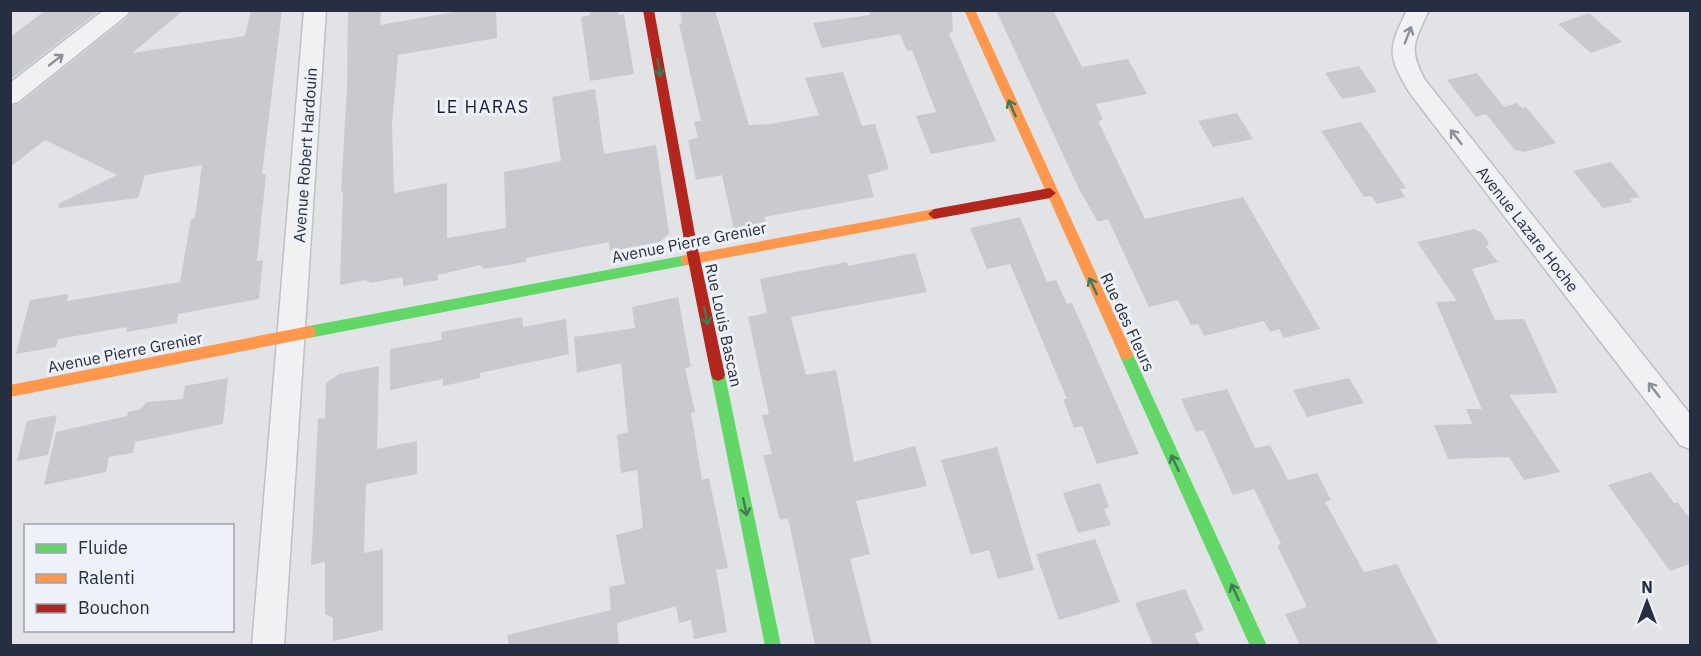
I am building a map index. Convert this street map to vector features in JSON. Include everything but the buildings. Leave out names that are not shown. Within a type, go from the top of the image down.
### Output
[{"type":"street","points":[[10,96],[119,10]]},
{"type":"street","name":"Avenue Robert Hardouin","points":[[268,645],[315,10]]},
{"type":"street","name":"Rue Louis Bascan","points":[[648,10],[694,258],[773,645]]},
{"type":"street","name":"Rue des Fleurs","points":[[969,10],[1050,193],[1259,645]]},
{"type":"street","name":"Avenue Lazare Hoche","points":[[1418,10],[1404,40],[1403,60],[1417,86],[1690,436]]},
{"type":"street","name":"Avenue Pierre Grenier","points":[[10,391],[292,337],[334,326],[1050,193]]},
{"type":"traffic: fast","points":[[309,332],[687,260]]},
{"type":"traffic: fast","points":[[1126,354],[1259,646]]},
{"type":"traffic: fast","points":[[718,375],[773,646]]},
{"type":"traffic: slow","points":[[969,10],[1126,354]]},
{"type":"traffic: slow","points":[[687,260],[934,214]]},
{"type":"traffic: slow","points":[[10,391],[309,332]]},
{"type":"traffic: jam","points":[[648,10],[690,240],[718,375]]},
{"type":"traffic: jam","points":[[934,214],[1050,193]]},
{"type":"district","name":"LE HARAS","points":[[483,107]]}]
